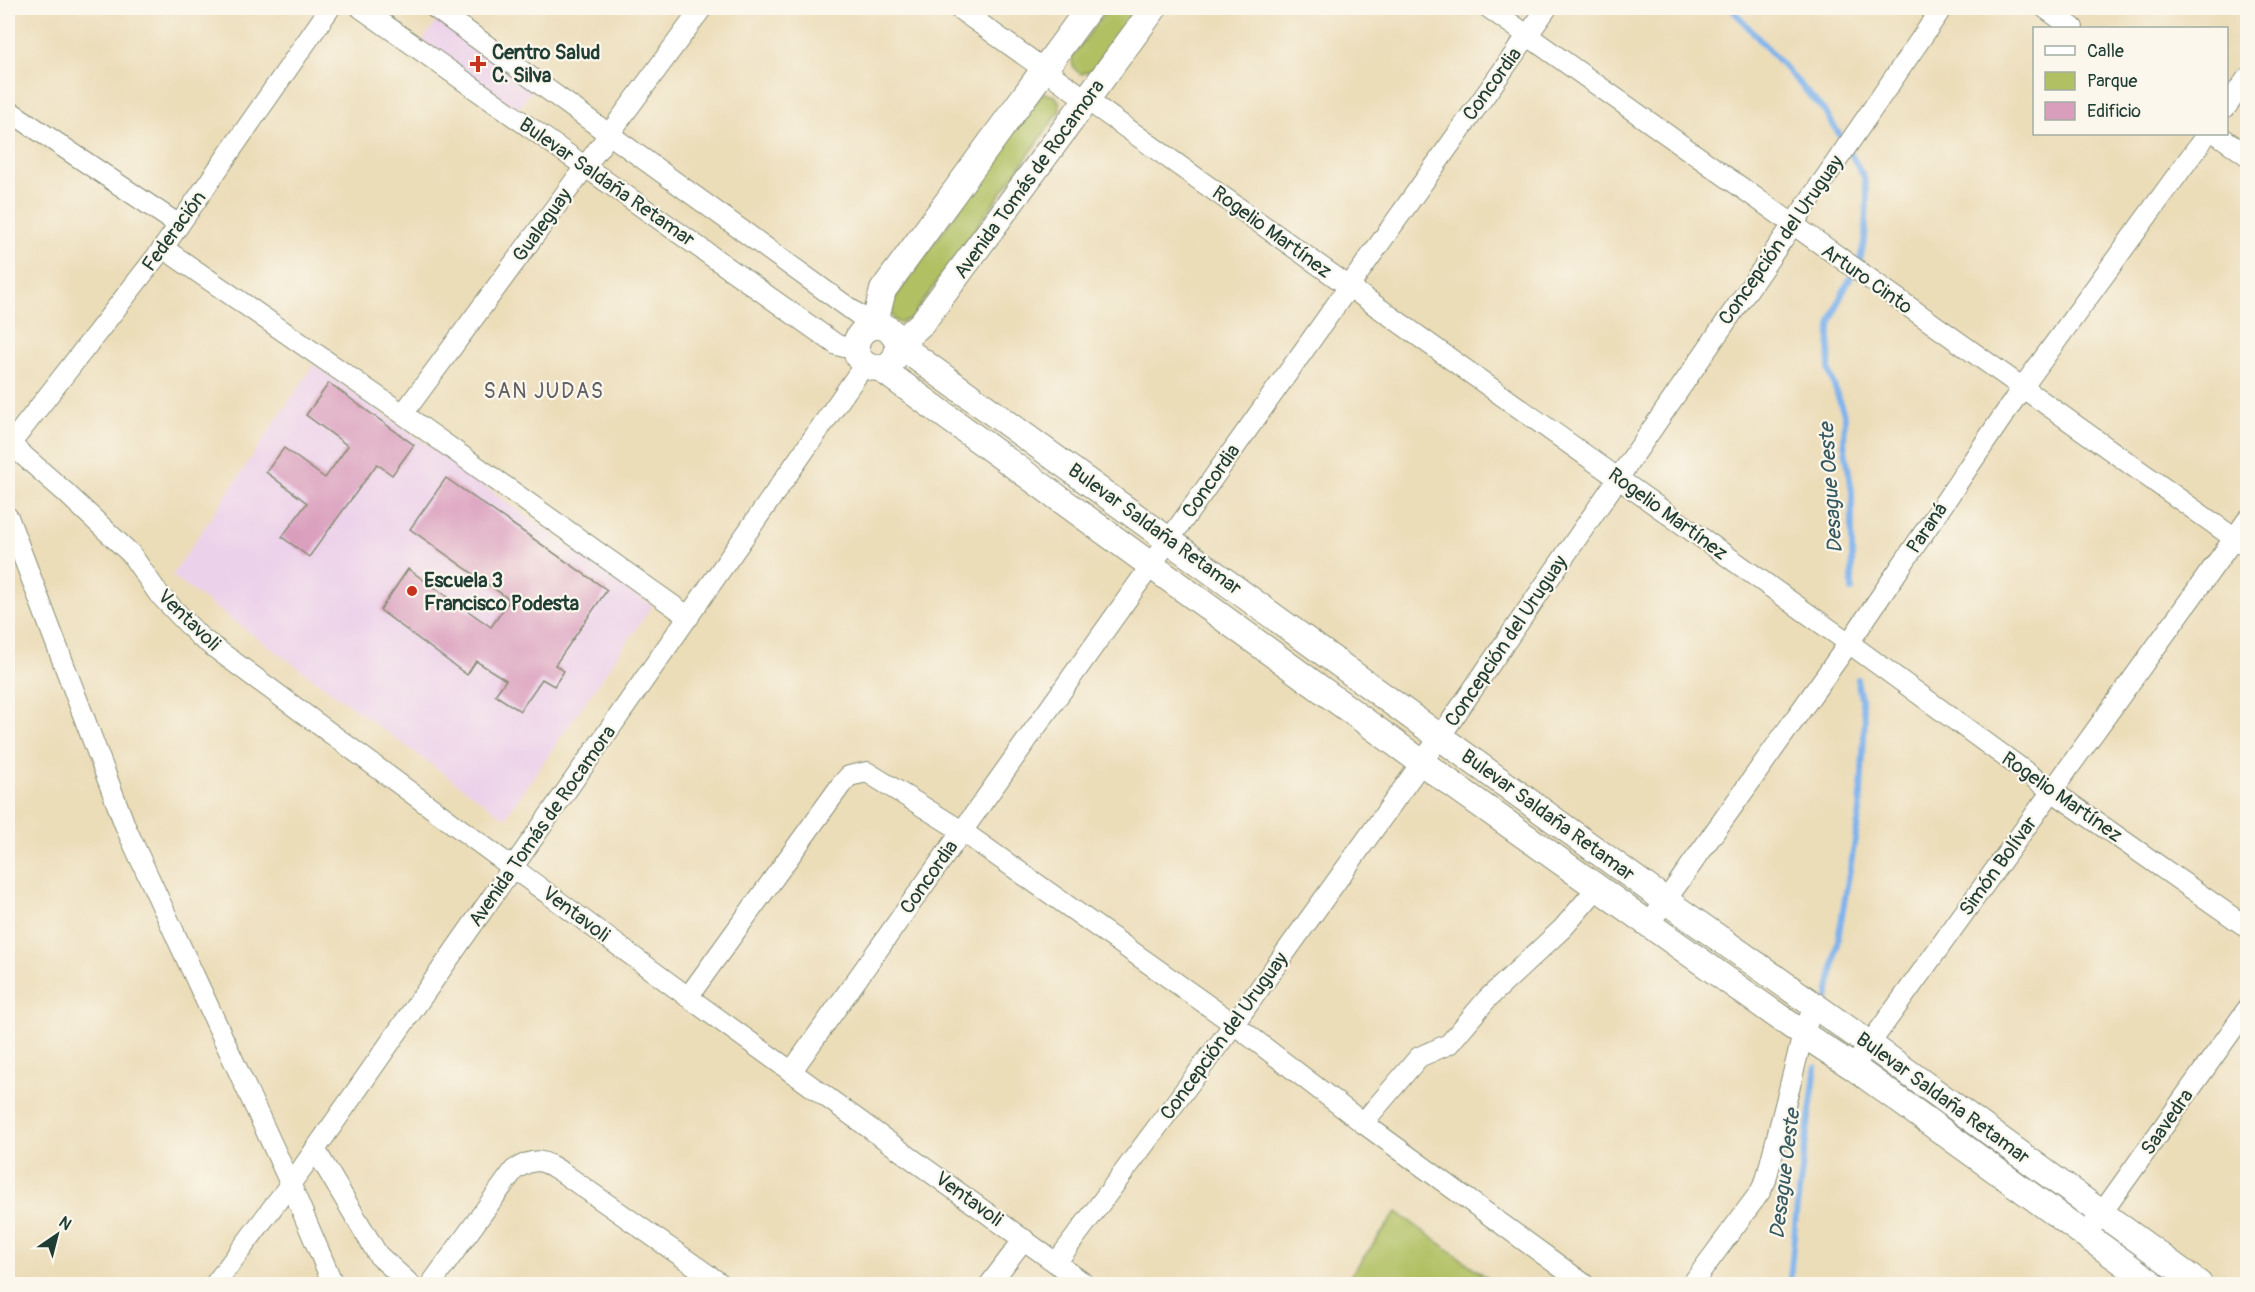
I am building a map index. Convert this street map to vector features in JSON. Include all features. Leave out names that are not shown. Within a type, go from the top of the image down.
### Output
[{"type":"street","name":"Federación","points":[[8,445],[163,248],[330,8]]},
{"type":"street","name":"Bulevar Saldaña Retamar","points":[[361,8],[837,345],[867,361],[1421,762],[1803,1034],[1853,1067],[2153,1284]]},
{"type":"street","name":"Bulevar Saldaña Retamar","points":[[435,8],[874,326],[890,330],[896,336],[898,344],[1666,902],[1869,1044],[2199,1284]]},
{"type":"street","name":"Gualeguay","points":[[403,414],[702,8]]},
{"type":"street","name":"Rogelio Martínez","points":[[958,8],[1849,643],[2052,791],[2247,927]]},
{"type":"street","points":[[898,344],[898,352],[894,360],[867,361],[860,334],[874,326],[883,290],[1089,8]]},
{"type":"street","name":"Avenida Tomás de Rocamora","points":[[898,344],[922,323],[1154,8]]},
{"type":"street","name":"Arturo Cinto","points":[[1489,8],[1864,277],[2241,543]]},
{"type":"street","name":"Concordia","points":[[791,1072],[1547,8]]},
{"type":"street","name":"Concepción del Uruguay","points":[[1056,1263],[1234,1023],[1440,737],[1942,8]]},
{"type":"street","points":[[2045,8],[2072,27]]},
{"type":"street","points":[[2228,104],[2247,77]]},
{"type":"street","points":[[8,110],[179,225]]},
{"type":"street","name":"Paraná","points":[[1649,924],[1849,643],[2022,388],[2206,135]]},
{"type":"street","points":[[2218,135],[2247,156]]},
{"type":"street","points":[[163,248],[403,414],[689,617]]},
{"type":"street","name":"Avenida Tomás de Rocamora","points":[[215,1284],[315,1149],[867,361]]},
{"type":"street","name":"Ventavoli","points":[[8,445],[65,492],[131,554],[158,593],[200,637],[514,867],[688,998],[1085,1284]]},
{"type":"street","points":[[8,517],[126,828],[290,1183],[333,1284]]},
{"type":"street","name":"Simón Bolívar","points":[[1853,1067],[2052,791],[2241,543],[2247,519]]},
{"type":"street","points":[[688,998],[849,776],[867,772],[962,831],[1234,1023],[1363,1123],[1584,1284]]},
{"type":"street","points":[[1363,1123],[1419,1057],[1449,1044],[1487,999],[1563,927],[1598,888]]},
{"type":"street","points":[[1692,1284],[1760,1192],[1766,1180],[1803,1034],[1814,1006]]},
{"type":"street","name":"Saavedra","points":[[2086,1236],[2247,1008]]},
{"type":"street","points":[[315,1149],[378,1255],[410,1284]]},
{"type":"street","points":[[431,1284],[514,1170],[529,1160],[545,1162],[563,1173],[721,1284]]},
{"type":"street","points":[[990,1284],[1024,1239]]},
{"type":"shaded area","name":"Centro Salud C. Silva","points":[[439,18],[534,87],[518,110],[422,41]]},
{"type":"shaded area","name":"Escuela 3 Francisco Podesta","points":[[314,364],[652,606],[505,818],[172,576]]},
{"type":"green space","points":[[1108,8],[1138,8],[1094,69],[1082,74],[1074,68],[1072,57]]},
{"type":"green space","points":[[1044,93],[1055,96],[1059,101],[1060,111],[911,318],[899,323],[894,320],[889,311],[891,303]]},
{"type":"green space","points":[[1397,1212],[1489,1279],[1485,1284],[1344,1284]]},
{"type":"building","points":[[329,383],[414,445],[392,475],[377,464],[309,557],[282,537],[307,503],[266,472],[284,448],[325,478],[348,446],[306,415]]},
{"type":"building","points":[[446,478],[607,590],[555,665],[564,671],[554,686],[542,679],[520,711],[495,695],[506,680],[476,661],[467,675],[380,610],[408,569],[491,627],[510,600],[410,529]]},
{"type":"waterway","name":"Desague Oeste","points":[[1731,8],[1826,113],[1844,142]]},
{"type":"waterway","name":"Desague Oeste","points":[[1849,151],[1864,177],[1867,199],[1865,238],[1860,260],[1840,298],[1830,325],[1829,371],[1845,417],[1844,443],[1852,491],[1852,590]]},
{"type":"waterway","name":"Desague Oeste","points":[[1828,997],[1860,811],[1865,718],[1857,679]]},
{"type":"waterway","name":"Desague Oeste","points":[[1787,1284],[1790,1279],[1796,1214],[1816,1067]]},
{"type":"place","name":"Centro Salud C. Silva","points":[[478,64]]},
{"type":"place","name":"Escuela 3 Francisco Podesta","points":[[412,591]]},
{"type":"district","name":"SAN JUDAS","points":[[544,391]]}]
